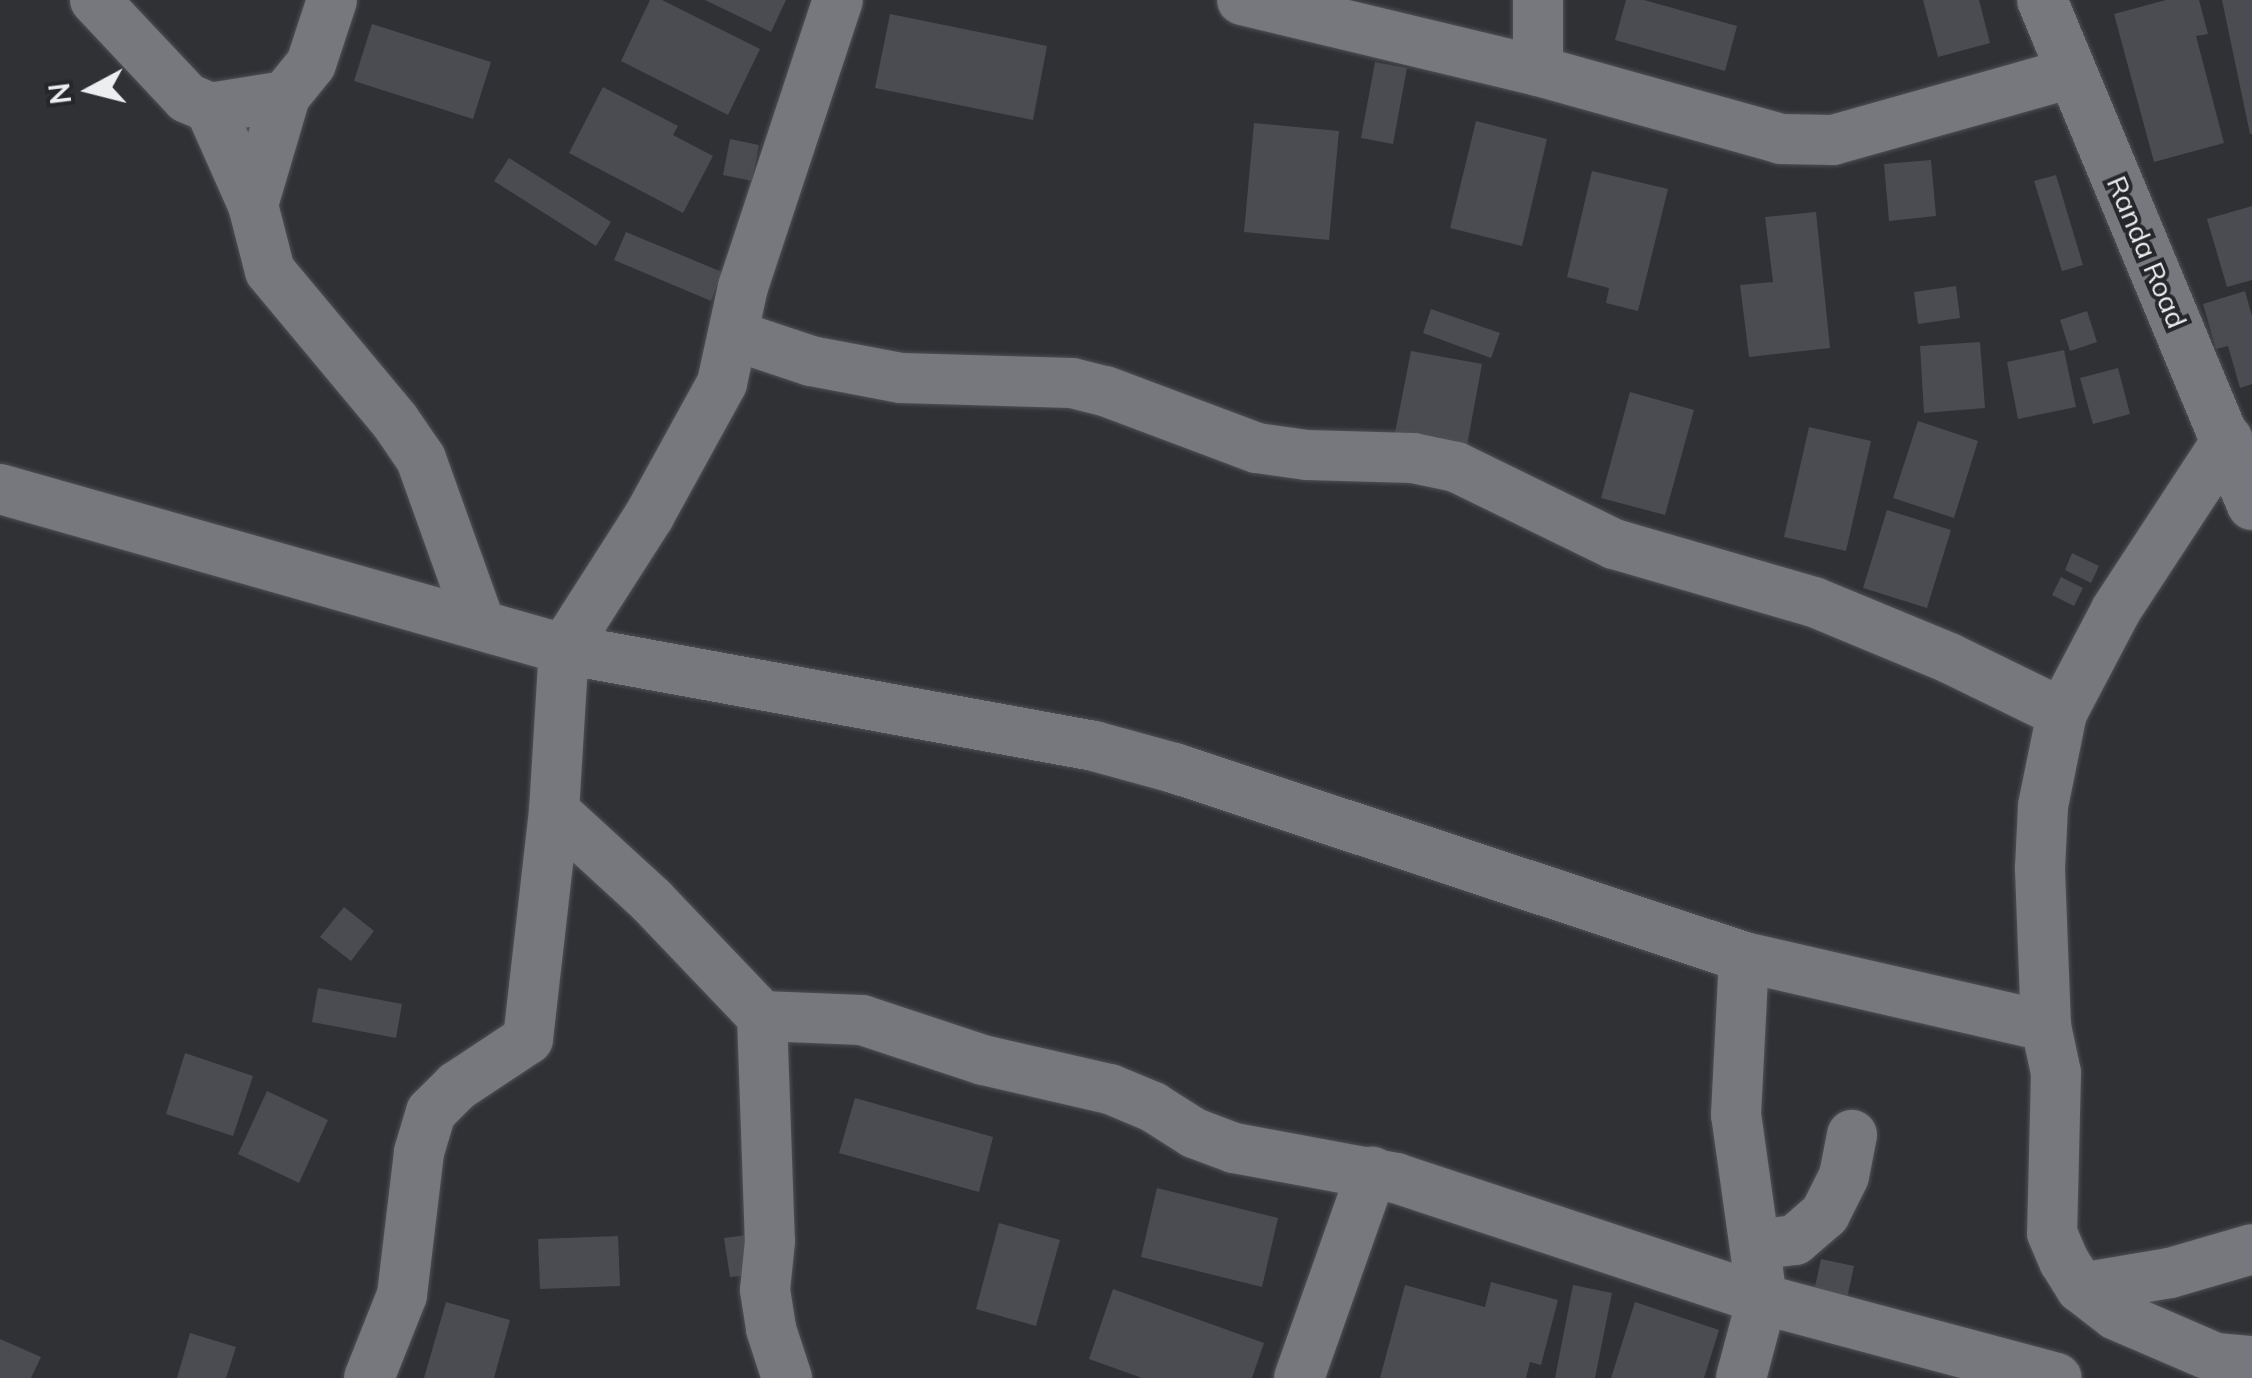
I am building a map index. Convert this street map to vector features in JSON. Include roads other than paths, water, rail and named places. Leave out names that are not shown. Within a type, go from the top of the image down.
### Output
[{"type":"street","points":[[96,0],[187,98],[210,108],[286,96]]},
{"type":"street","points":[[253,205],[286,96],[312,64],[332,0]]},
{"type":"street","points":[[369,1378],[402,1295],[418,1152],[431,1112],[456,1086],[528,1039],[554,811],[564,649],[698,431],[722,383],[736,336],[743,287],[838,0]]},
{"type":"street","points":[[1242,0],[1538,71],[1781,140],[1833,140],[2071,74]]},
{"type":"street","points":[[1538,0],[1538,71]]},
{"type":"street","name":"Randa Road","points":[[2042,0],[2228,439],[2252,505]]},
{"type":"street","points":[[210,108],[253,205],[270,272],[394,420],[421,459],[480,624]]},
{"type":"street","points":[[736,336],[810,361],[901,378],[1072,383],[1106,391],[1257,448],[1308,455],[1413,458],[1456,467],[1614,544],[1814,602],[1949,658],[2062,714]]},
{"type":"street","points":[[2228,439],[2116,610],[2062,714],[2043,806],[2041,852],[2046,1026],[2056,1073],[2052,1233],[2082,1288],[2116,1315],[2159,1337],[2216,1358],[2252,1362]]},
{"type":"street","points":[[0,488],[564,649],[1094,746],[1174,768],[1744,957],[2046,1026]]},
{"type":"street","points":[[554,811],[651,900],[762,1016],[770,1240],[765,1290],[772,1329],[788,1378]]},
{"type":"street","points":[[1742,1378],[1762,1299],[1736,1115],[1744,957]]},
{"type":"street","points":[[762,1016],[862,1020],[983,1060],[1110,1089],[1153,1107],[1194,1133],[1234,1148],[1372,1172],[1762,1299],[2058,1378]]},
{"type":"street","points":[[1754,1246],[1794,1240],[1826,1214],[1844,1176],[1852,1135]]},
{"type":"street","points":[[1299,1378],[1372,1172]]},
{"type":"street","points":[[2082,1288],[2170,1273],[2252,1249]]}]
